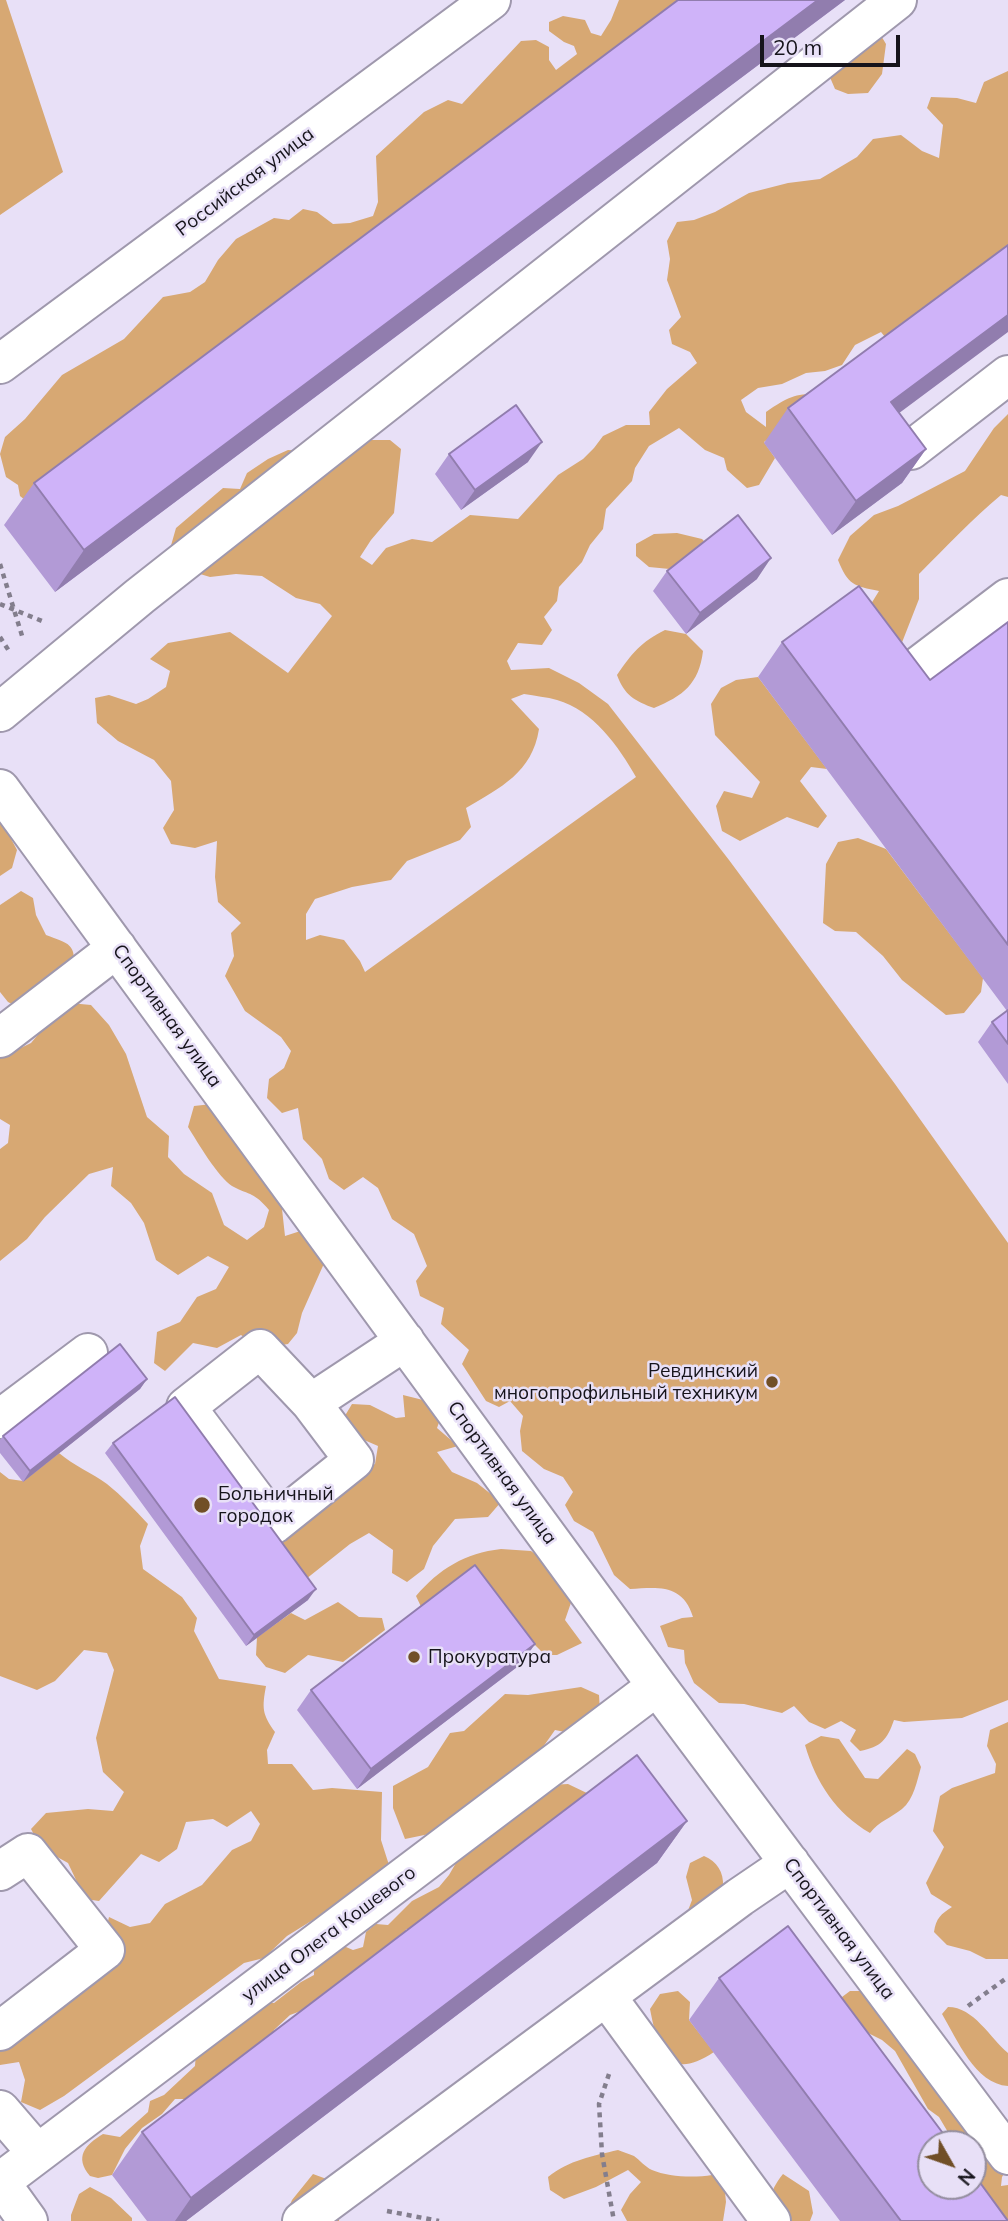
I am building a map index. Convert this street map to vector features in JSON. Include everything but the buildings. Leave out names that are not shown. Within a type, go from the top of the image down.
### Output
[{"type":"street","name":"Российская улица","points":[[0,364],[491,0]]},
{"type":"street","points":[[0,712],[139,596],[897,0]]},
{"type":"street","points":[[911,450],[1008,375]]},
{"type":"street","points":[[916,668],[1008,598]]},
{"type":"street","name":"Спортивная улица","points":[[0,789],[657,1686],[1004,2140]]},
{"type":"street","points":[[0,1038],[117,948]]},
{"type":"street","points":[[311,1404],[405,1341]]},
{"type":"street","points":[[260,1349],[311,1404],[354,1460],[274,1524],[186,1407],[260,1349]]},
{"type":"street","points":[[0,1419],[88,1353]]},
{"type":"street","name":"улица Олега Кошевого","points":[[0,2182],[657,1686]]},
{"type":"street","points":[[0,1871],[28,1853],[105,1950],[0,2031]]},
{"type":"street","points":[[302,2221],[616,2009],[740,1897],[790,1863]]},
{"type":"street","points":[[616,2009],[771,2221]]},
{"type":"street","points":[[0,2110],[37,2153]]},
{"type":"street","points":[[0,2182],[28,2221]]},
{"type":"path","points":[[0,565],[28,655],[31,688]]},
{"type":"path","points":[[968,2006],[1008,1978]]},
{"type":"path","points":[[614,2221],[602,2154],[599,2104],[616,2009]]},
{"type":"shaded area","points":[[0,0],[6,0],[63,172],[0,215]]},
{"type":"shaded area","points":[[619,0],[704,0],[31,505],[20,496],[18,485],[6,477],[0,454],[5,437],[25,419],[62,375],[124,339],[163,297],[190,292],[205,282],[218,260],[236,239],[274,218],[289,220],[303,209],[317,212],[333,224],[350,223],[373,216],[378,202],[376,156],[424,112],[448,100],[462,104],[521,41],[536,40],[549,47],[549,60],[556,70],[577,54],[574,46],[549,31],[549,22],[563,16],[585,20],[591,33],[601,36]]},
{"type":"shaded area","points":[[880,34],[886,44],[882,74],[868,93],[848,94],[835,89],[826,68]]},
{"type":"shaded area","name":"Ревдинский многопрофильный техникум","points":[[1008,71],[1008,261],[893,347],[881,332],[855,345],[842,365],[825,371],[806,373],[782,384],[758,388],[741,400],[746,412],[766,427],[766,412],[782,401],[802,395],[829,394],[764,442],[775,458],[759,485],[747,488],[727,470],[724,458],[705,450],[679,428],[649,446],[635,468],[632,481],[606,509],[603,529],[590,545],[582,562],[559,587],[557,601],[544,617],[552,630],[542,645],[518,643],[507,661],[511,670],[549,668],[579,683],[608,704],[729,860],[895,1084],[1008,1243],[1008,1700],[962,1718],[904,1722],[894,1720],[882,1742],[860,1751],[850,1741],[856,1730],[841,1721],[825,1729],[809,1722],[794,1706],[782,1713],[744,1704],[719,1703],[694,1683],[685,1663],[684,1650],[668,1647],[660,1626],[693,1617],[689,1606],[683,1598],[669,1590],[630,1589],[614,1575],[593,1532],[574,1521],[565,1505],[573,1492],[563,1477],[544,1469],[522,1451],[520,1431],[523,1416],[510,1401],[499,1407],[486,1401],[462,1364],[469,1350],[441,1324],[444,1308],[420,1296],[416,1281],[427,1266],[414,1234],[392,1219],[378,1188],[363,1177],[344,1190],[329,1179],[322,1159],[303,1139],[298,1108],[282,1113],[267,1098],[269,1079],[284,1068],[291,1051],[281,1037],[245,1011],[225,976],[234,956],[231,933],[241,923],[218,902],[215,877],[217,841],[195,848],[171,844],[163,828],[174,810],[171,781],[154,760],[118,741],[97,723],[95,698],[109,695],[136,704],[148,699],[166,687],[170,671],[150,659],[168,643],[230,632],[288,673],[332,616],[320,604],[296,598],[262,576],[236,574],[210,577],[177,567],[168,556],[176,528],[223,488],[240,489],[247,473],[288,450],[302,451],[363,440],[390,440],[401,449],[394,513],[360,557],[372,565],[386,548],[412,539],[432,542],[470,515],[518,519],[558,475],[583,459],[603,436],[626,425],[650,425],[649,412],[667,389],[697,363],[690,352],[672,344],[669,330],[681,317],[667,280],[670,259],[667,241],[677,222],[694,220],[715,212],[749,193],[788,183],[820,179],[857,157],[873,139],[901,135],[922,151],[939,158],[943,125],[927,108],[931,97],[957,98],[976,103],[984,82]],"holes":[[[524,694],[557,700],[582,712],[604,731],[636,777],[365,972],[344,940],[320,935],[306,940],[306,914],[315,899],[352,887],[391,880],[407,861],[460,840],[471,827],[466,808],[503,785],[530,757],[539,729],[511,699]]]},
{"type":"shaded area","points":[[1008,414],[1008,497],[1001,495],[990,504],[919,574],[919,599],[901,645],[863,617],[879,591],[853,583],[845,575],[838,560],[850,536],[874,515],[898,506],[965,471],[994,428]]},
{"type":"shaded area","points":[[677,533],[702,539],[709,546],[680,570],[649,567],[636,556],[636,544],[654,534]]},
{"type":"shaded area","points":[[665,630],[686,634],[703,651],[698,672],[688,687],[673,699],[654,708],[631,696],[623,688],[617,675],[638,649]]},
{"type":"shaded area","points":[[758,677],[827,769],[811,767],[800,781],[827,816],[818,828],[787,817],[740,841],[722,831],[716,806],[724,791],[752,798],[760,782],[715,735],[711,704],[721,688],[736,680]]},
{"type":"shaded area","points":[[0,818],[17,850],[12,868],[0,876]]},
{"type":"shaded area","points":[[858,838],[886,849],[983,978],[981,992],[964,1013],[946,1015],[902,980],[883,956],[856,932],[835,931],[823,923],[826,864],[838,842]]},
{"type":"shaded area","points":[[21,891],[33,898],[36,915],[46,935],[70,946],[74,962],[73,971],[20,1008],[8,1002],[0,992],[0,905]]},
{"type":"shaded area","points":[[70,1003],[91,1005],[109,1025],[126,1054],[147,1117],[169,1136],[168,1157],[184,1174],[212,1193],[224,1225],[247,1240],[264,1227],[269,1210],[256,1197],[226,1182],[215,1168],[188,1127],[194,1106],[212,1104],[281,1200],[285,1236],[319,1225],[326,1259],[302,1313],[297,1333],[288,1344],[260,1349],[241,1335],[217,1348],[193,1343],[165,1371],[154,1363],[157,1332],[180,1322],[197,1297],[216,1289],[229,1267],[208,1256],[178,1275],[156,1260],[144,1223],[131,1203],[111,1186],[113,1167],[89,1174],[45,1217],[27,1239],[0,1261],[0,1149],[8,1143],[10,1125],[0,1119],[0,1058],[31,1043]]},
{"type":"shaded area","points":[[403,1395],[427,1401],[442,1414],[437,1428],[458,1446],[437,1452],[452,1472],[477,1483],[501,1502],[488,1517],[455,1519],[433,1546],[424,1569],[407,1582],[392,1573],[393,1550],[369,1533],[350,1544],[306,1579],[267,1544],[364,1468],[375,1464],[378,1446],[355,1436],[343,1419],[352,1404],[370,1405],[396,1418],[405,1417]]},
{"type":"shaded area","points":[[59,1453],[107,1484],[148,1524],[140,1546],[143,1569],[182,1597],[197,1618],[194,1631],[219,1679],[266,1686],[264,1710],[275,1732],[267,1750],[268,1764],[292,1764],[313,1790],[332,1788],[382,1792],[381,1840],[389,1865],[358,1892],[287,1936],[264,1958],[244,1963],[64,2096],[40,2110],[21,2102],[25,2080],[19,2062],[0,2065],[0,2031],[106,1930],[109,1917],[130,1927],[150,1923],[165,1904],[202,1885],[232,1850],[251,1841],[260,1824],[251,1811],[227,1827],[213,1819],[186,1822],[177,1849],[159,1862],[141,1854],[99,1901],[85,1899],[68,1863],[41,1848],[31,1829],[46,1813],[88,1809],[113,1811],[124,1792],[103,1772],[96,1738],[114,1670],[107,1653],[84,1650],[55,1681],[37,1690],[0,1676],[0,1472],[9,1479],[23,1481]]},
{"type":"shaded area","points":[[501,1549],[531,1551],[557,1570],[574,1594],[565,1620],[582,1643],[557,1655],[545,1655],[519,1629],[424,1613],[416,1596],[434,1578],[464,1559]]},
{"type":"shaded area","points":[[338,1602],[359,1617],[382,1618],[385,1630],[343,1662],[308,1655],[285,1673],[266,1667],[256,1655],[257,1637],[291,1613],[305,1620]]},
{"type":"shaded area","points":[[581,1687],[599,1695],[600,1712],[570,1733],[555,1730],[533,1767],[434,1833],[405,1839],[393,1808],[393,1786],[428,1767],[450,1733],[464,1731],[505,1694],[528,1695]]},
{"type":"shaded area","points":[[1008,1722],[1008,1959],[986,1959],[970,1951],[947,1945],[934,1932],[940,1917],[952,1907],[931,1894],[926,1883],[944,1847],[933,1831],[940,1796],[952,1788],[995,1773],[996,1764],[987,1746],[990,1730]]},
{"type":"shaded area","points":[[821,1736],[839,1739],[865,1778],[878,1779],[907,1749],[915,1754],[921,1767],[906,1805],[870,1833],[858,1825],[837,1806],[815,1772],[805,1745]]},
{"type":"shaded area","points":[[568,1784],[591,1795],[427,1934],[406,1929],[403,1952],[309,2008],[290,2015],[274,2030],[266,2058],[191,2099],[175,2099],[162,2114],[142,2128],[125,2149],[112,2175],[98,2178],[90,2176],[82,2157],[87,2147],[103,2134],[120,2137],[148,2112],[150,2101],[164,2095],[195,2066],[196,2052],[261,2002],[274,2003],[314,1975],[314,1963],[339,1944],[353,1950],[363,1947],[366,1932],[376,1924],[388,1925],[412,1901],[439,1887],[460,1856],[551,1785]]},
{"type":"shaded area","points":[[704,1856],[719,1868],[723,1886],[684,1921],[692,1900],[686,1877],[690,1863]]},
{"type":"shaded area","points":[[678,1991],[690,2002],[689,2020],[714,2052],[686,2064],[676,2063],[668,2058],[662,2049],[650,2009],[660,1994]]},
{"type":"shaded area","points":[[850,1991],[863,1991],[978,2130],[947,2130],[939,2117],[928,2109],[895,2051],[882,2040],[850,2024],[838,2000]]},
{"type":"shaded area","points":[[948,2007],[957,2008],[974,2018],[1008,2053],[1008,2086],[986,2077],[968,2059],[942,2014]]},
{"type":"shaded area","points":[[987,2142],[1008,2167],[1002,2177],[1001,2186],[1008,2185],[1008,2221],[987,2200]]},
{"type":"shaded area","points":[[618,2150],[634,2156],[658,2172],[681,2176],[712,2175],[724,2182],[726,2202],[723,2221],[627,2221],[621,2210],[641,2182],[628,2170],[596,2187],[564,2199],[550,2190],[548,2177],[564,2166]]},
{"type":"shaded area","points":[[313,2174],[332,2181],[341,2192],[339,2221],[283,2221],[292,2200]]},
{"type":"shaded area","points":[[783,2174],[809,2191],[813,2213],[810,2221],[786,2221],[773,2203],[774,2187]]},
{"type":"shaded area","points":[[90,2187],[111,2198],[132,2221],[71,2221],[79,2194]]},
{"type":"place","name":"Ревдинский многопрофильный техникум","points":[[772,1382]]},
{"type":"place","name":"Больничный городок","points":[[202,1505]]},
{"type":"place","name":"Прокуратура","points":[[414,1657]]}]
